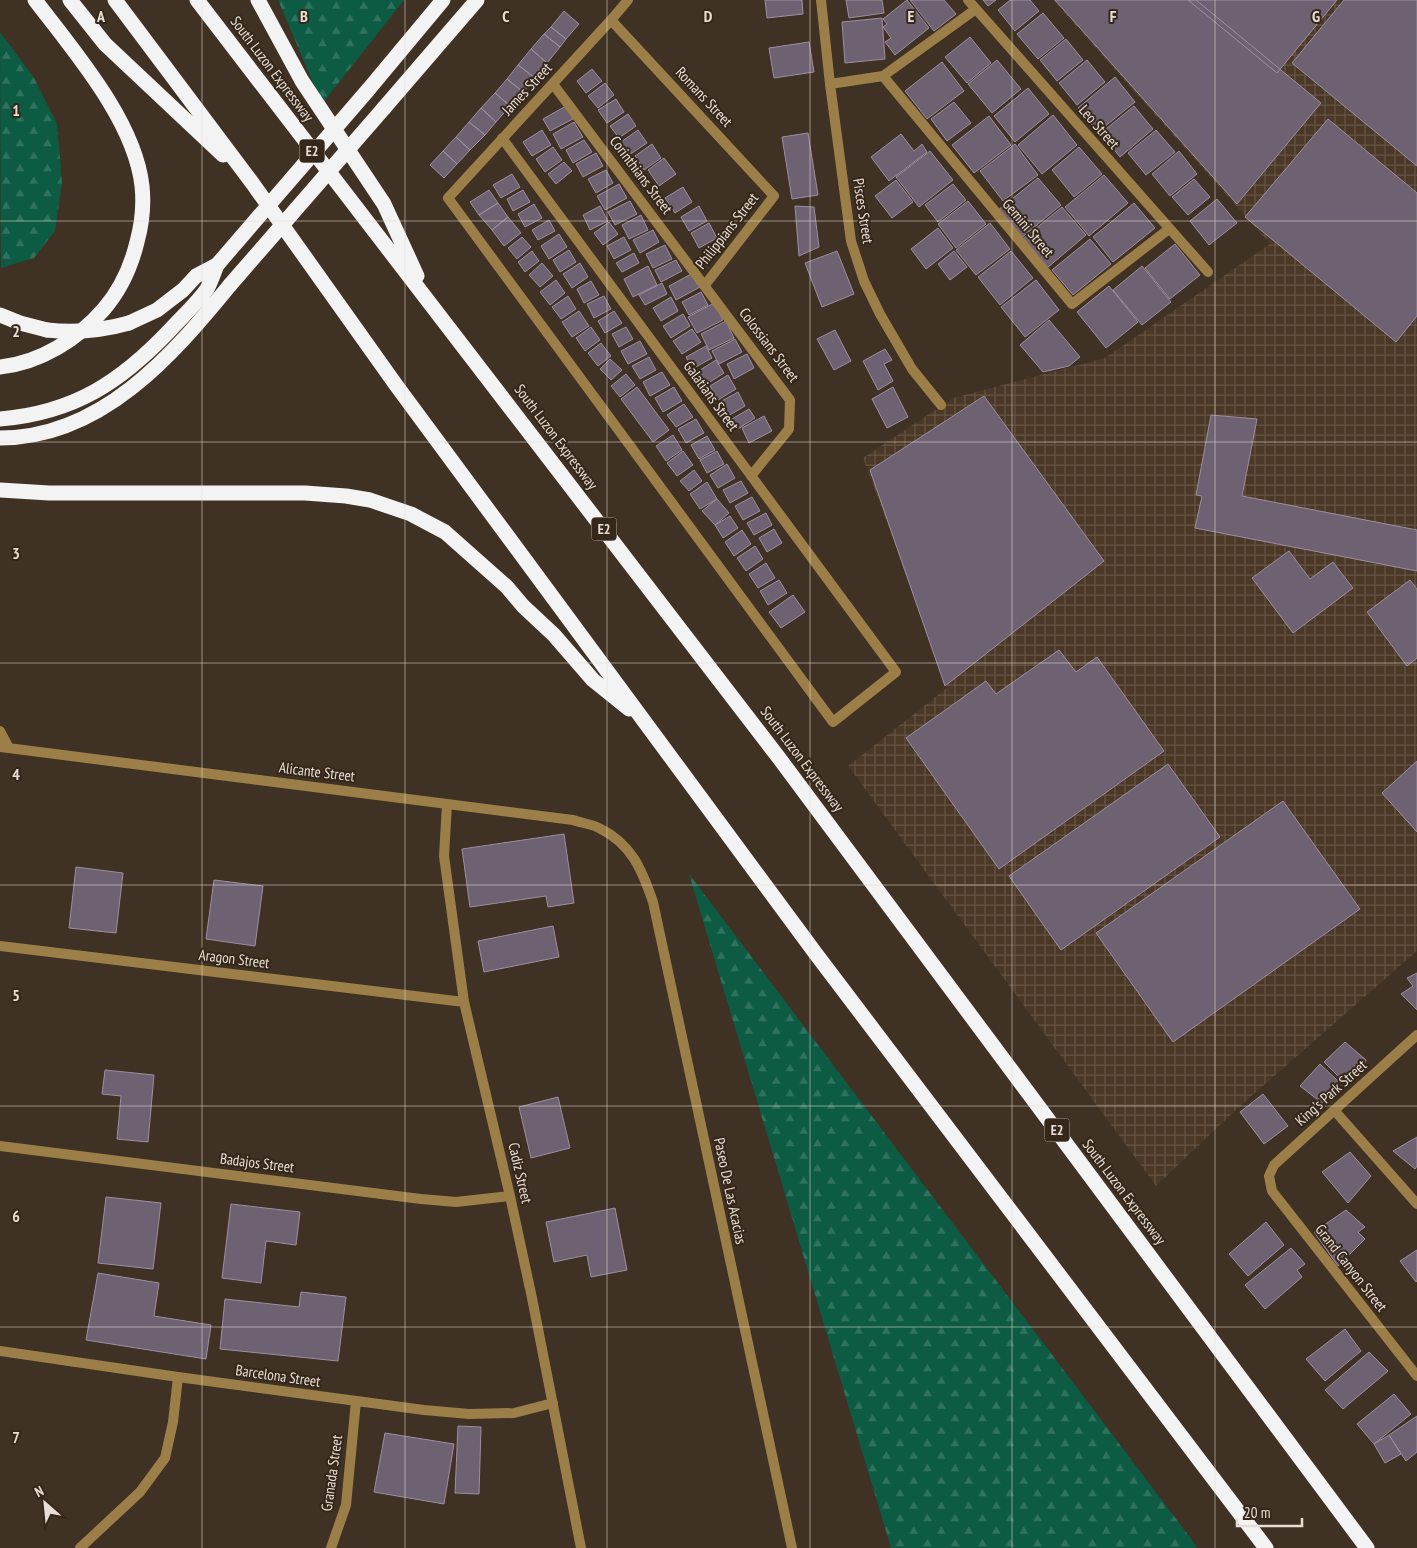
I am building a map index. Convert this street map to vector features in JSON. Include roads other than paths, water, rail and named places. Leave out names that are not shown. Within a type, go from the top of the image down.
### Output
[{"type":"highway","points":[[0,367],[25,361],[58,348],[72,339],[98,316],[112,299],[130,268],[142,213],[142,185],[139,168],[126,132],[101,91],[35,0]]},
{"type":"highway","points":[[70,0],[105,44],[253,184]]},
{"type":"highway","points":[[116,0],[253,184],[396,385],[840,986],[1266,1548]]},
{"type":"highway","name":"South Luzon Expressway","points":[[197,0],[779,758],[1367,1548]]},
{"type":"highway","points":[[258,0],[302,81],[384,204],[428,300]]},
{"type":"highway","points":[[0,315],[20,323],[47,330],[86,332],[107,330],[129,323],[157,310],[183,290],[196,276],[217,264],[368,90],[443,0]]},
{"type":"highway","points":[[0,438],[24,436],[70,424],[94,413],[123,395],[157,367],[195,328],[230,284],[477,0]]},
{"type":"highway","points":[[0,419],[35,414],[67,405],[86,397],[108,384],[140,360],[208,288],[217,264]]},
{"type":"highway","points":[[0,490],[49,493],[305,493],[346,496],[392,507],[428,522],[452,539],[508,586],[523,606],[554,635],[593,680],[647,724]]},
{"type":"street","name":"James Street","points":[[628,0],[612,20],[448,198],[833,722],[896,672]]},
{"type":"street","name":"Pisces Street","points":[[821,0],[851,241],[864,281],[880,314],[912,369],[941,404]]},
{"type":"street","name":"Leo Street","points":[[968,0],[1208,272]]},
{"type":"street","points":[[830,84],[883,76],[976,9]]},
{"type":"street","name":"Romans Street","points":[[612,20],[774,196]]},
{"type":"street","name":"Gemini Street","points":[[883,76],[1072,304],[1169,229]]},
{"type":"street","name":"Corinthians Street","points":[[553,84],[705,284]]},
{"type":"street","name":"Galatians Street","points":[[502,138],[896,672]]},
{"type":"street","name":"Philippians Street","points":[[705,284],[774,196]]},
{"type":"street","name":"Colossians Street","points":[[705,284],[790,400],[789,429],[751,476]]},
{"type":"street","points":[[0,731],[4,747]]},
{"type":"street","name":"Alicante Street","points":[[4,747],[573,820],[599,828],[624,846]]},
{"type":"street","name":"Cadiz Street","points":[[447,804],[444,856],[464,1002],[510,1196],[581,1548]]},
{"type":"street","name":"Paseo De Las Acacias","points":[[624,846],[642,870],[653,902],[792,1548]]},
{"type":"street","name":"Aragon Street","points":[[0,946],[464,1002]]},
{"type":"street","name":"King's Park Street","points":[[1269,1176],[1274,1165],[1417,1035]]},
{"type":"street","points":[[1334,1110],[1417,1204]]},
{"type":"street","name":"Badajos Street","points":[[0,1146],[421,1199],[456,1202],[510,1196]]},
{"type":"street","name":"Grand Canyon Street","points":[[1269,1176],[1272,1191],[1417,1376]]},
{"type":"street","name":"Barcelona Street","points":[[0,1351],[424,1410],[469,1414],[514,1413],[553,1403]]},
{"type":"street","points":[[80,1548],[140,1492],[165,1458],[173,1422],[178,1377]]},
{"type":"street","name":"Granada Street","points":[[330,1548],[346,1505],[356,1401]]}]
